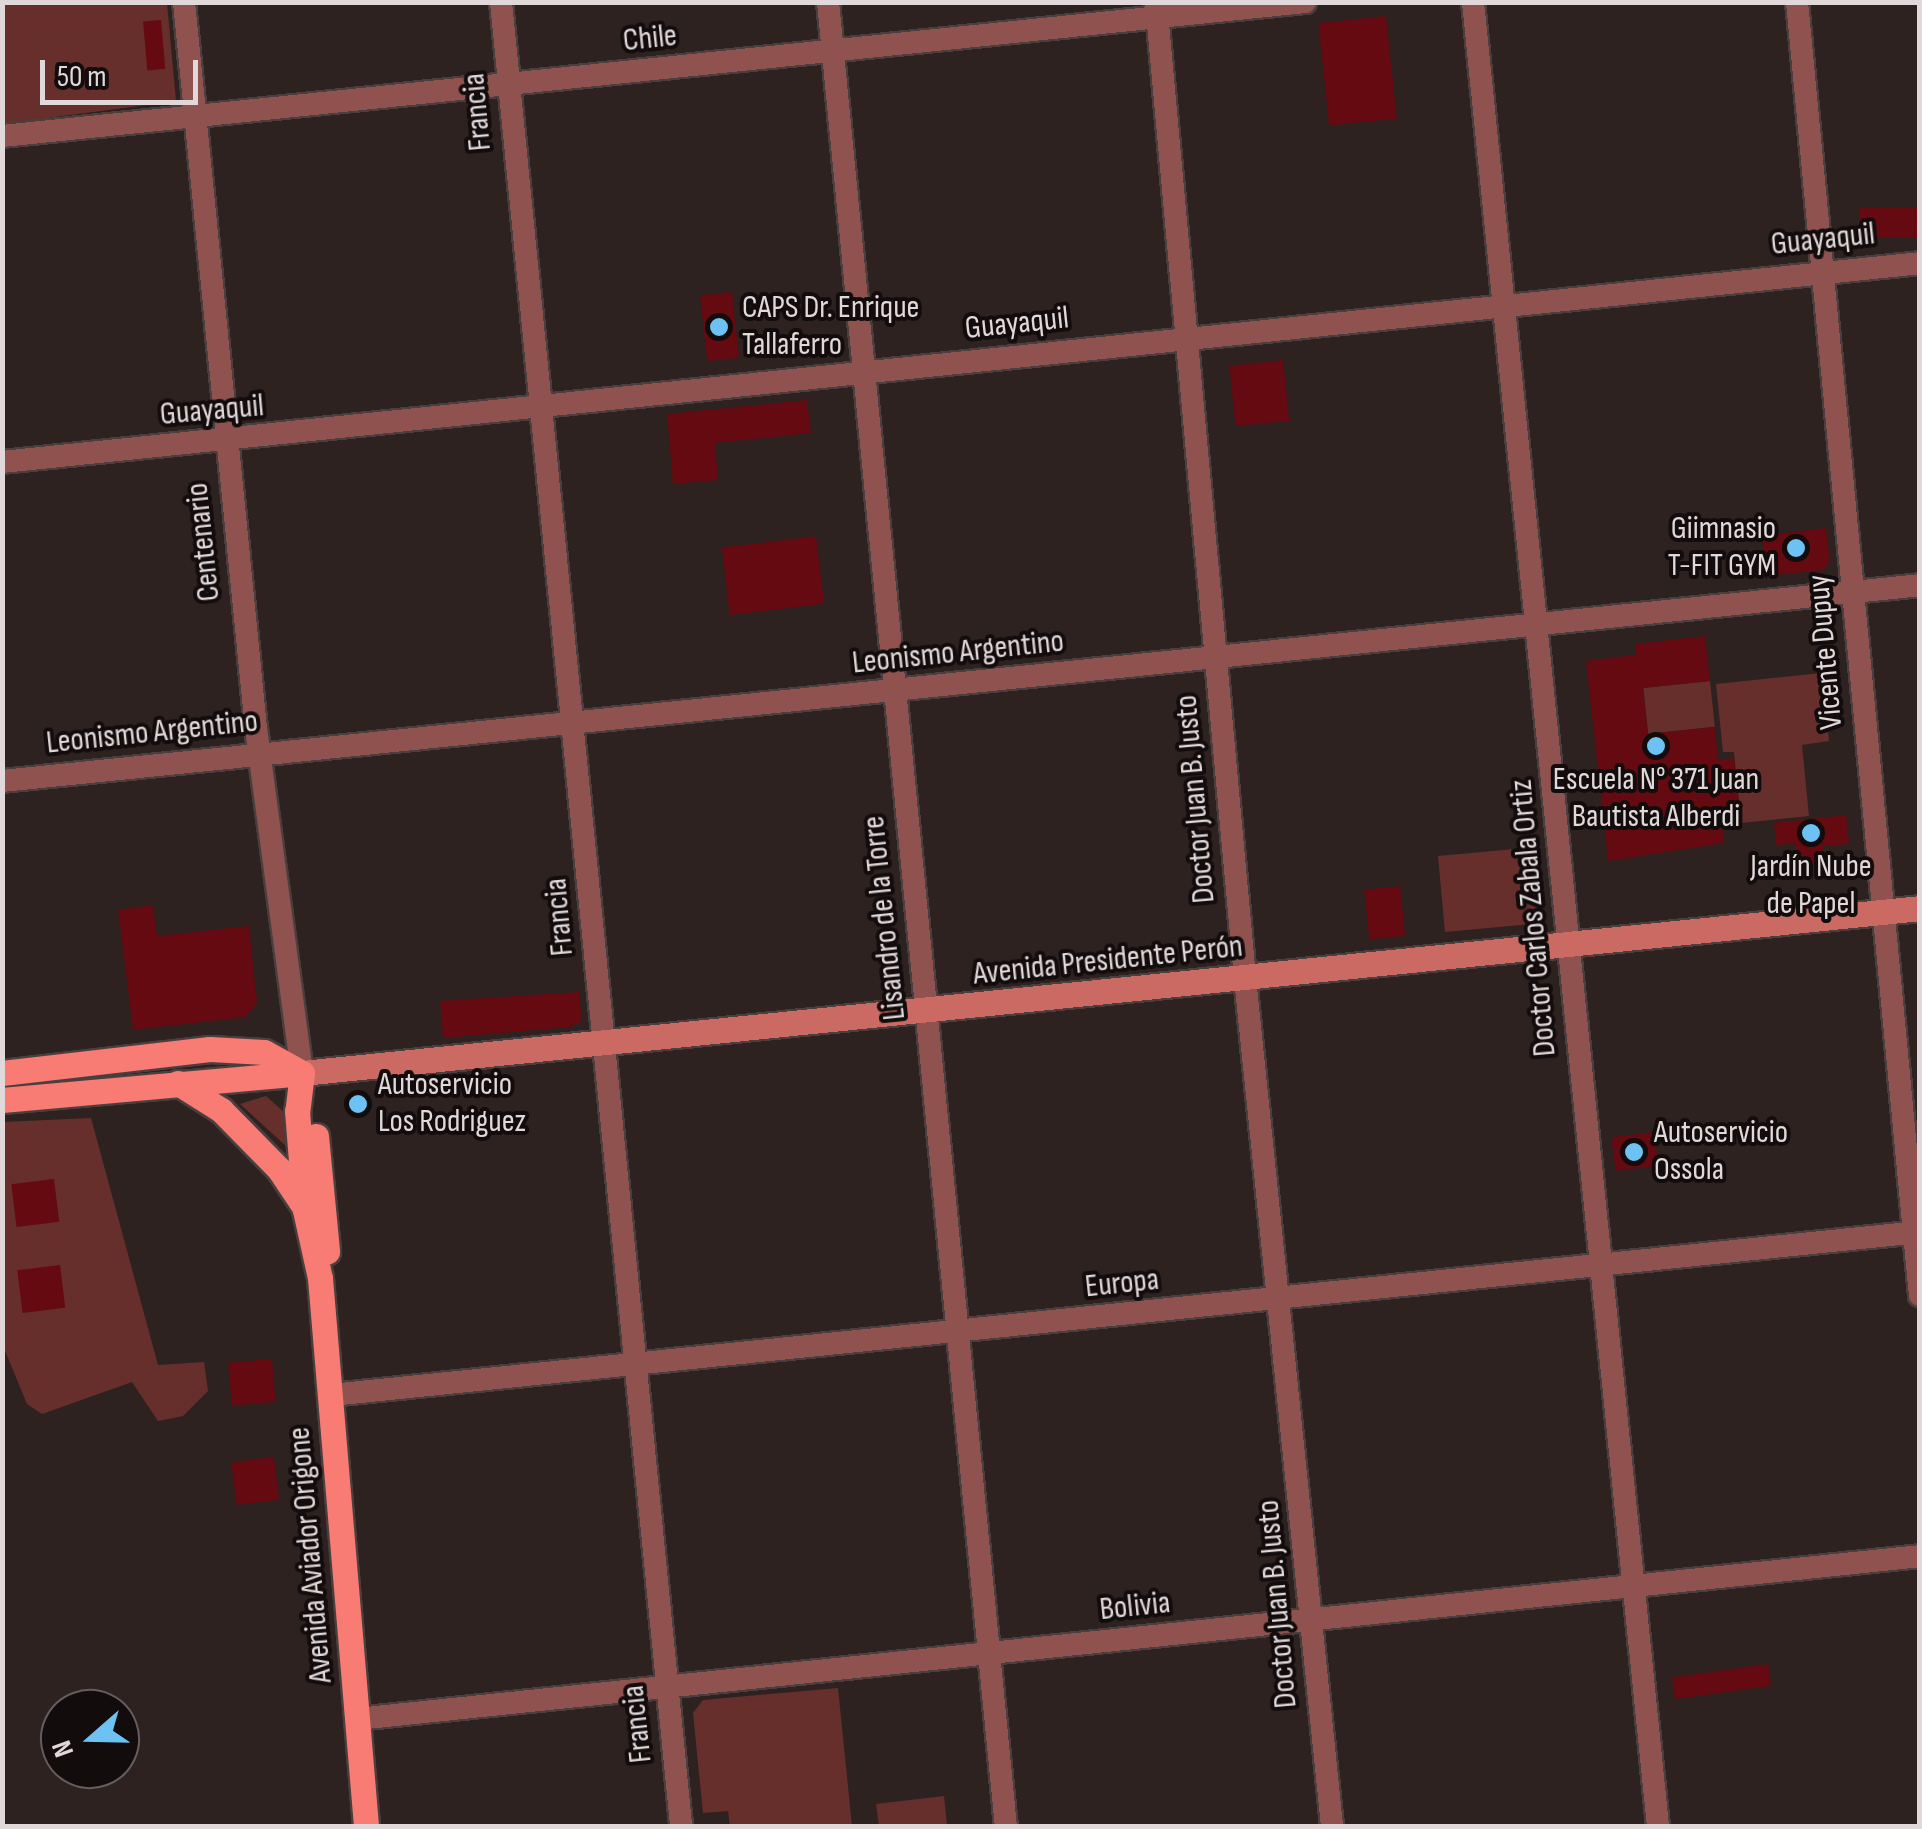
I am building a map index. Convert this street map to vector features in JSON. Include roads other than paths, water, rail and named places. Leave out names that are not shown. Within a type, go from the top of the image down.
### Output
[{"type":"main road","name":"Avenida Presidente Perón","points":[[2,1100],[927,1014],[1920,908]]},
{"type":"main road","points":[[2,1073],[210,1048],[264,1052],[302,1073]]},
{"type":"main road","name":"Avenida Aviador Origone","points":[[302,1073],[297,1110],[305,1210],[320,1278],[366,1826]]},
{"type":"main road","name":"Avenida Aviador Origone","points":[[302,1073],[314,1107],[327,1254],[320,1278]]},
{"type":"main road","points":[[178,1082],[220,1110],[279,1169],[305,1210]]},
{"type":"street","name":"Centenario","points":[[184,2],[260,754],[302,1073]]},
{"type":"street","name":"Francia","points":[[500,2],[576,722],[602,1044],[681,1826]]},
{"type":"street","name":"Lisandro de la Torre","points":[[828,2],[1006,1826]]},
{"type":"street","name":"Chile","points":[[2,136],[833,52],[1157,10],[1304,2]]},
{"type":"street","name":"Doctor Carlos Zabala Ortiz","points":[[1473,2],[1539,626],[1630,1587],[1658,1826]]},
{"type":"street","name":"Vicente Dupuy","points":[[1797,2],[1920,1295]]},
{"type":"street","name":"Doctor Juan B. Justo","points":[[1157,10],[1245,978],[1332,1826]]},
{"type":"street","name":"Guayaquil","points":[[2,462],[226,443],[1504,302],[1920,262]]},
{"type":"street","name":"Leonismo Argentino","points":[[2,781],[896,693],[1920,584]]},
{"type":"street","name":"Europa","points":[[331,1396],[1916,1232]]},
{"type":"street","name":"Bolivia","points":[[357,1719],[1920,1556]]},
{"type":"place","name":"CAPS Dr. Enrique Tallaferro","points":[[719,327]]},
{"type":"place","name":"Giimnasio T-FIT GYM","points":[[1796,548]]},
{"type":"place","name":"Escuela N° 371 Juan Bautista Alberdi","points":[[1656,746]]},
{"type":"place","name":"Jardín Nube de Papel","points":[[1811,833]]},
{"type":"place","name":"Autoservicio Los Rodriguez","points":[[358,1104]]},
{"type":"place","name":"Autoservicio Ossola","points":[[1634,1152]]}]
